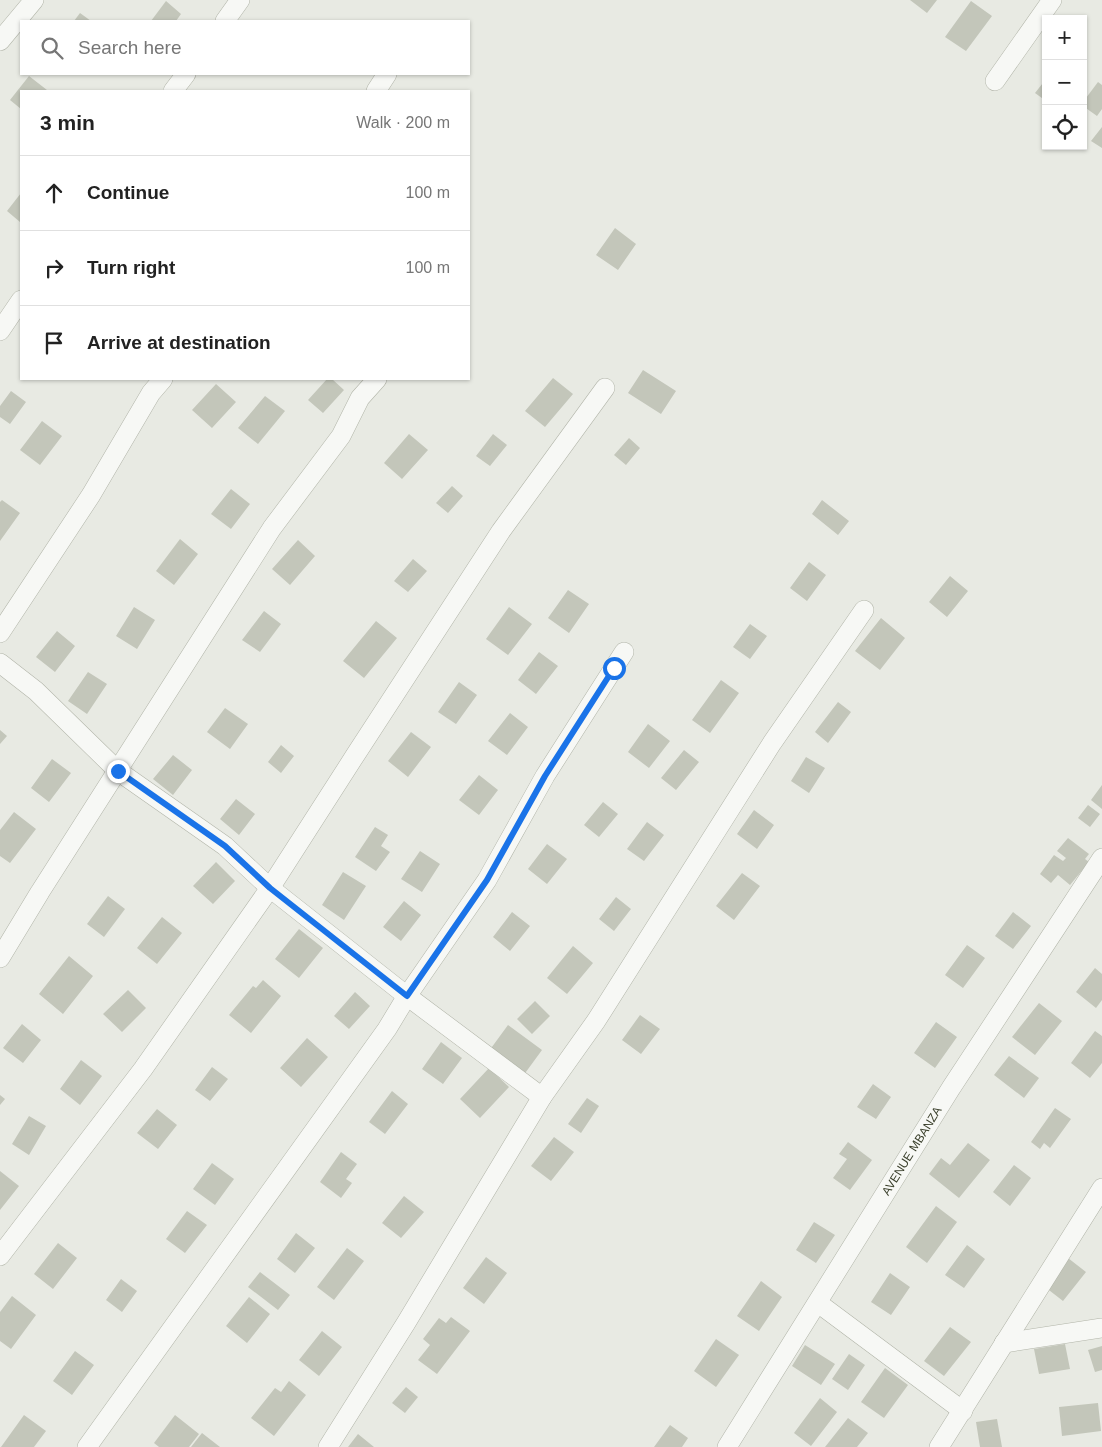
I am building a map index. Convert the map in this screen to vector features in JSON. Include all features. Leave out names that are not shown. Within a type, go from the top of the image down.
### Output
[{"type":"street","points":[[0,42],[34,0]]},
{"type":"street","points":[[226,20],[240,0]]},
{"type":"street","points":[[995,81],[1052,0]]},
{"type":"street","points":[[174,90],[185,75]]},
{"type":"street","points":[[377,90],[386,75]]},
{"type":"street","points":[[0,331],[20,301]]},
{"type":"street","points":[[0,633],[91,495],[151,393],[162,380]]},
{"type":"street","points":[[0,958],[272,528],[341,436],[360,398],[376,380]]},
{"type":"street","points":[[0,1256],[143,1069],[270,888],[501,531],[606,388]]},
{"type":"street","points":[[328,1447],[406,1323],[542,1097],[596,1021],[772,743],[864,610]]},
{"type":"street","points":[[87,1447],[381,1037],[487,880],[545,776],[624,652]]},
{"type":"street","points":[[0,663],[36,691],[118,771],[225,846],[270,888],[407,996],[542,1097]]},
{"type":"street","name":"AVENUE MBANZA","points":[[727,1447],[951,1088],[1102,858]]},
{"type":"street","points":[[939,1447],[1102,1188]]},
{"type":"street","points":[[818,1303],[963,1411]]},
{"type":"street","points":[[1004,1343],[1102,1328]]},
{"type":"building","points":[[910,0],[937,0],[927,13]]},
{"type":"building","points":[[166,1],[181,14],[177,20],[152,20]]},
{"type":"building","points":[[971,1],[992,16],[966,51],[945,37]]},
{"type":"building","points":[[80,13],[90,20],[75,20]]},
{"type":"building","points":[[29,76],[47,90],[20,90],[20,108],[10,100]]},
{"type":"building","points":[[1098,82],[1102,85],[1102,109],[1097,116],[1087,109],[1087,97]]},
{"type":"building","points":[[1042,84],[1042,98],[1035,93]]},
{"type":"building","points":[[1102,127],[1102,148],[1091,141]]},
{"type":"building","points":[[20,194],[20,222],[7,211]]},
{"type":"building","points":[[615,228],[636,244],[618,270],[596,255]]},
{"type":"building","points":[[643,370],[676,391],[661,414],[628,393]]},
{"type":"building","points":[[553,378],[573,394],[545,427],[525,411]]},
{"type":"building","points":[[326,380],[333,380],[344,390],[323,413],[308,400]]},
{"type":"building","points":[[216,384],[236,402],[212,428],[192,410]]},
{"type":"building","points":[[11,391],[26,402],[10,424],[0,417],[0,406]]},
{"type":"building","points":[[265,396],[285,411],[258,444],[238,428]]},
{"type":"building","points":[[42,421],[62,436],[40,465],[20,450]]},
{"type":"building","points":[[409,434],[428,450],[402,479],[384,463]]},
{"type":"building","points":[[493,434],[507,445],[490,466],[476,456]]},
{"type":"building","points":[[629,438],[640,448],[626,465],[614,455]]},
{"type":"building","points":[[452,486],[463,496],[448,513],[436,503]]},
{"type":"building","points":[[231,489],[250,504],[231,529],[211,514]]},
{"type":"building","points":[[2,500],[20,513],[0,541],[0,502]]},
{"type":"building","points":[[822,500],[849,521],[838,535],[812,514]]},
{"type":"building","points":[[180,539],[198,554],[174,585],[156,571]]},
{"type":"building","points":[[298,540],[315,556],[290,585],[272,569]]},
{"type":"building","points":[[413,559],[427,571],[408,592],[394,581]]},
{"type":"building","points":[[809,562],[826,575],[807,601],[790,588]]},
{"type":"building","points":[[950,576],[968,591],[947,617],[929,602]]},
{"type":"building","points":[[568,590],[589,604],[569,633],[548,618]]},
{"type":"building","points":[[134,607],[155,620],[137,649],[116,636]]},
{"type":"building","points":[[509,607],[532,624],[508,655],[486,639]]},
{"type":"building","points":[[264,611],[281,624],[260,652],[242,640]]},
{"type":"building","points":[[881,618],[905,638],[880,670],[855,651]]},
{"type":"building","points":[[376,621],[397,638],[364,678],[343,661]]},
{"type":"building","points":[[750,624],[767,636],[750,659],[733,647]]},
{"type":"building","points":[[57,631],[75,646],[55,672],[36,657]]},
{"type":"building","points":[[539,652],[558,666],[536,694],[518,680]]},
{"type":"building","points":[[88,672],[107,684],[87,714],[68,701]]},
{"type":"building","points":[[721,680],[739,693],[710,733],[692,720]]},
{"type":"building","points":[[459,682],[477,695],[456,724],[438,712]]},
{"type":"building","points":[[838,702],[851,712],[828,743],[815,732]]},
{"type":"building","points":[[225,708],[248,724],[230,749],[207,732]]},
{"type":"building","points":[[510,713],[528,727],[507,755],[488,741]]},
{"type":"building","points":[[648,724],[670,741],[649,768],[628,752]]},
{"type":"building","points":[[0,730],[7,736],[0,744]]},
{"type":"building","points":[[411,732],[431,747],[408,777],[388,761]]},
{"type":"building","points":[[281,745],[294,756],[281,773],[268,762]]},
{"type":"building","points":[[684,750],[699,762],[676,790],[661,778]]},
{"type":"building","points":[[173,755],[192,770],[173,795],[153,779]]},
{"type":"building","points":[[806,757],[825,768],[809,793],[791,781]]},
{"type":"building","points":[[52,759],[71,773],[49,802],[31,788]]},
{"type":"building","points":[[479,775],[498,790],[479,815],[459,800]]},
{"type":"building","points":[[1102,785],[1102,809],[1091,800]]},
{"type":"building","points":[[236,799],[255,814],[239,835],[220,819]]},
{"type":"building","points":[[603,802],[618,814],[599,837],[584,825]]},
{"type":"building","points":[[1088,805],[1100,814],[1090,827],[1078,818]]},
{"type":"building","points":[[754,810],[774,825],[757,849],[737,834]]},
{"type":"building","points":[[14,812],[36,829],[10,863],[0,856],[0,830]]},
{"type":"building","points":[[647,822],[664,835],[644,861],[627,849]]},
{"type":"building","points":[[375,827],[388,835],[381,846],[390,852],[376,871],[355,857]]},
{"type":"building","points":[[1068,838],[1089,854],[1085,859],[1089,862],[1070,885],[1058,875],[1051,883],[1040,874],[1054,855],[1063,861],[1066,858],[1057,851]]},
{"type":"building","points":[[547,844],[567,859],[547,884],[528,869]]},
{"type":"building","points":[[420,851],[440,864],[422,892],[401,879]]},
{"type":"building","points":[[216,862],[235,881],[213,904],[193,886]]},
{"type":"building","points":[[343,872],[366,886],[344,920],[322,905]]},
{"type":"building","points":[[742,873],[760,886],[734,920],[716,906]]},
{"type":"building","points":[[108,896],[125,909],[104,937],[87,924]]},
{"type":"building","points":[[616,897],[631,909],[614,931],[599,919]]},
{"type":"building","points":[[404,901],[421,915],[401,941],[383,927]]},
{"type":"building","points":[[512,912],[530,926],[510,951],[493,937]]},
{"type":"building","points":[[1013,912],[1031,926],[1013,949],[995,936]]},
{"type":"building","points":[[162,917],[182,933],[157,964],[137,948]]},
{"type":"building","points":[[299,929],[323,948],[299,978],[275,959]]},
{"type":"building","points":[[967,945],[985,958],[963,988],[945,975]]},
{"type":"building","points":[[573,946],[593,963],[567,994],[547,978]]},
{"type":"building","points":[[69,956],[93,976],[63,1014],[39,994]]},
{"type":"building","points":[[1095,968],[1102,974],[1102,1000],[1096,1008],[1076,992]]},
{"type":"building","points":[[263,980],[281,996],[251,1033],[229,1015],[253,986],[256,988]]},
{"type":"building","points":[[128,990],[146,1008],[122,1032],[103,1014]]},
{"type":"building","points":[[355,992],[370,1006],[349,1029],[334,1016]]},
{"type":"building","points":[[535,1001],[550,1016],[532,1034],[517,1019]]},
{"type":"building","points":[[1039,1003],[1062,1021],[1035,1055],[1012,1037]]},
{"type":"building","points":[[640,1015],[660,1029],[641,1054],[622,1040]]},
{"type":"building","points":[[936,1022],[957,1037],[935,1068],[914,1053]]},
{"type":"building","points":[[22,1024],[41,1040],[23,1063],[3,1048]]},
{"type":"building","points":[[508,1025],[542,1050],[523,1076],[489,1051]]},
{"type":"building","points":[[1095,1031],[1102,1036],[1102,1063],[1090,1078],[1071,1063]]},
{"type":"building","points":[[307,1038],[328,1057],[301,1087],[280,1068]]},
{"type":"building","points":[[441,1042],[462,1058],[443,1084],[422,1069]]},
{"type":"building","points":[[1009,1056],[1039,1078],[1024,1098],[994,1075]]},
{"type":"building","points":[[81,1060],[102,1076],[80,1105],[60,1089]]},
{"type":"building","points":[[212,1067],[228,1079],[210,1101],[195,1090]]},
{"type":"building","points":[[489,1068],[509,1087],[480,1118],[460,1099]]},
{"type":"building","points":[[873,1084],[891,1097],[876,1119],[857,1107]]},
{"type":"building","points":[[392,1091],[408,1104],[385,1134],[369,1122]]},
{"type":"building","points":[[0,1095],[5,1099],[0,1105]]},
{"type":"building","points":[[587,1098],[599,1106],[581,1133],[568,1124]]},
{"type":"building","points":[[1055,1108],[1071,1119],[1050,1148],[1044,1143],[1040,1149],[1031,1142]]},
{"type":"building","points":[[157,1109],[177,1125],[158,1149],[137,1133]]},
{"type":"building","points":[[29,1116],[46,1126],[29,1155],[12,1144]]},
{"type":"building","points":[[554,1137],[574,1152],[551,1181],[531,1166]]},
{"type":"building","points":[[848,1142],[872,1160],[850,1190],[833,1178],[847,1159],[839,1154]]},
{"type":"building","points":[[968,1143],[990,1160],[959,1198],[929,1174],[941,1158],[950,1165]]},
{"type":"building","points":[[341,1152],[357,1164],[346,1179],[352,1183],[341,1198],[320,1182]]},
{"type":"building","points":[[212,1163],[234,1179],[215,1205],[193,1189]]},
{"type":"building","points":[[1014,1165],[1031,1178],[1010,1206],[993,1192]]},
{"type":"building","points":[[0,1171],[19,1186],[0,1210]]},
{"type":"building","points":[[404,1196],[424,1212],[401,1238],[382,1223]]},
{"type":"building","points":[[936,1206],[957,1222],[927,1263],[906,1247]]},
{"type":"building","points":[[187,1211],[207,1225],[185,1253],[166,1239]]},
{"type":"building","points":[[814,1222],[835,1235],[816,1263],[796,1250]]},
{"type":"building","points":[[296,1233],[315,1248],[295,1273],[277,1259]]},
{"type":"building","points":[[58,1243],[77,1258],[53,1289],[34,1274]]},
{"type":"building","points":[[967,1245],[985,1259],[964,1288],[945,1275]]},
{"type":"building","points":[[347,1248],[364,1261],[334,1300],[317,1287]]},
{"type":"building","points":[[486,1257],[507,1273],[484,1304],[463,1288]]},
{"type":"building","points":[[1068,1258],[1086,1272],[1063,1301],[1045,1287]]},
{"type":"building","points":[[260,1272],[290,1295],[278,1310],[248,1287]]},
{"type":"building","points":[[890,1273],[910,1287],[891,1315],[871,1302]]},
{"type":"building","points":[[121,1279],[137,1291],[122,1312],[106,1300]]},
{"type":"building","points":[[761,1281],[782,1297],[759,1331],[737,1316]]},
{"type":"building","points":[[12,1296],[36,1315],[11,1349],[0,1341],[0,1312]]},
{"type":"building","points":[[249,1297],[270,1314],[247,1343],[226,1326]]},
{"type":"building","points":[[451,1317],[470,1331],[437,1374],[418,1360],[430,1345],[423,1339],[439,1318],[446,1323]]},
{"type":"building","points":[[950,1327],[971,1342],[944,1376],[924,1361]]},
{"type":"building","points":[[322,1331],[342,1347],[319,1376],[299,1360]]},
{"type":"building","points":[[716,1339],[739,1355],[716,1387],[694,1371]]},
{"type":"building","points":[[1065,1344],[1070,1369],[1039,1374],[1034,1349]]},
{"type":"building","points":[[805,1345],[835,1364],[821,1385],[792,1366]]},
{"type":"building","points":[[1102,1346],[1102,1370],[1095,1372],[1088,1350]]},
{"type":"building","points":[[75,1351],[94,1365],[72,1395],[53,1381]]},
{"type":"building","points":[[849,1354],[865,1365],[848,1390],[832,1379]]},
{"type":"building","points":[[885,1368],[908,1385],[884,1418],[861,1402]]},
{"type":"building","points":[[289,1381],[306,1395],[274,1436],[251,1418],[275,1388],[281,1392]]},
{"type":"building","points":[[406,1387],[418,1397],[405,1413],[392,1403]]},
{"type":"building","points":[[820,1398],[837,1412],[811,1446],[794,1433]]},
{"type":"building","points":[[1098,1403],[1101,1431],[1062,1436],[1059,1407]]},
{"type":"building","points":[[24,1415],[46,1431],[34,1447],[1,1447]]},
{"type":"building","points":[[175,1415],[199,1434],[189,1447],[159,1447],[154,1443]]},
{"type":"building","points":[[848,1418],[868,1433],[857,1447],[825,1447]]},
{"type":"building","points":[[997,1419],[1002,1447],[980,1447],[976,1422]]},
{"type":"building","points":[[670,1425],[688,1438],[682,1447],[654,1447]]},
{"type":"building","points":[[202,1433],[220,1447],[191,1447]]},
{"type":"building","points":[[358,1434],[374,1447],[348,1447]]},
{"type":"route","points":[[118,771],[225,846],[270,888],[407,996],[487,880],[545,776],[614,668]]}]
